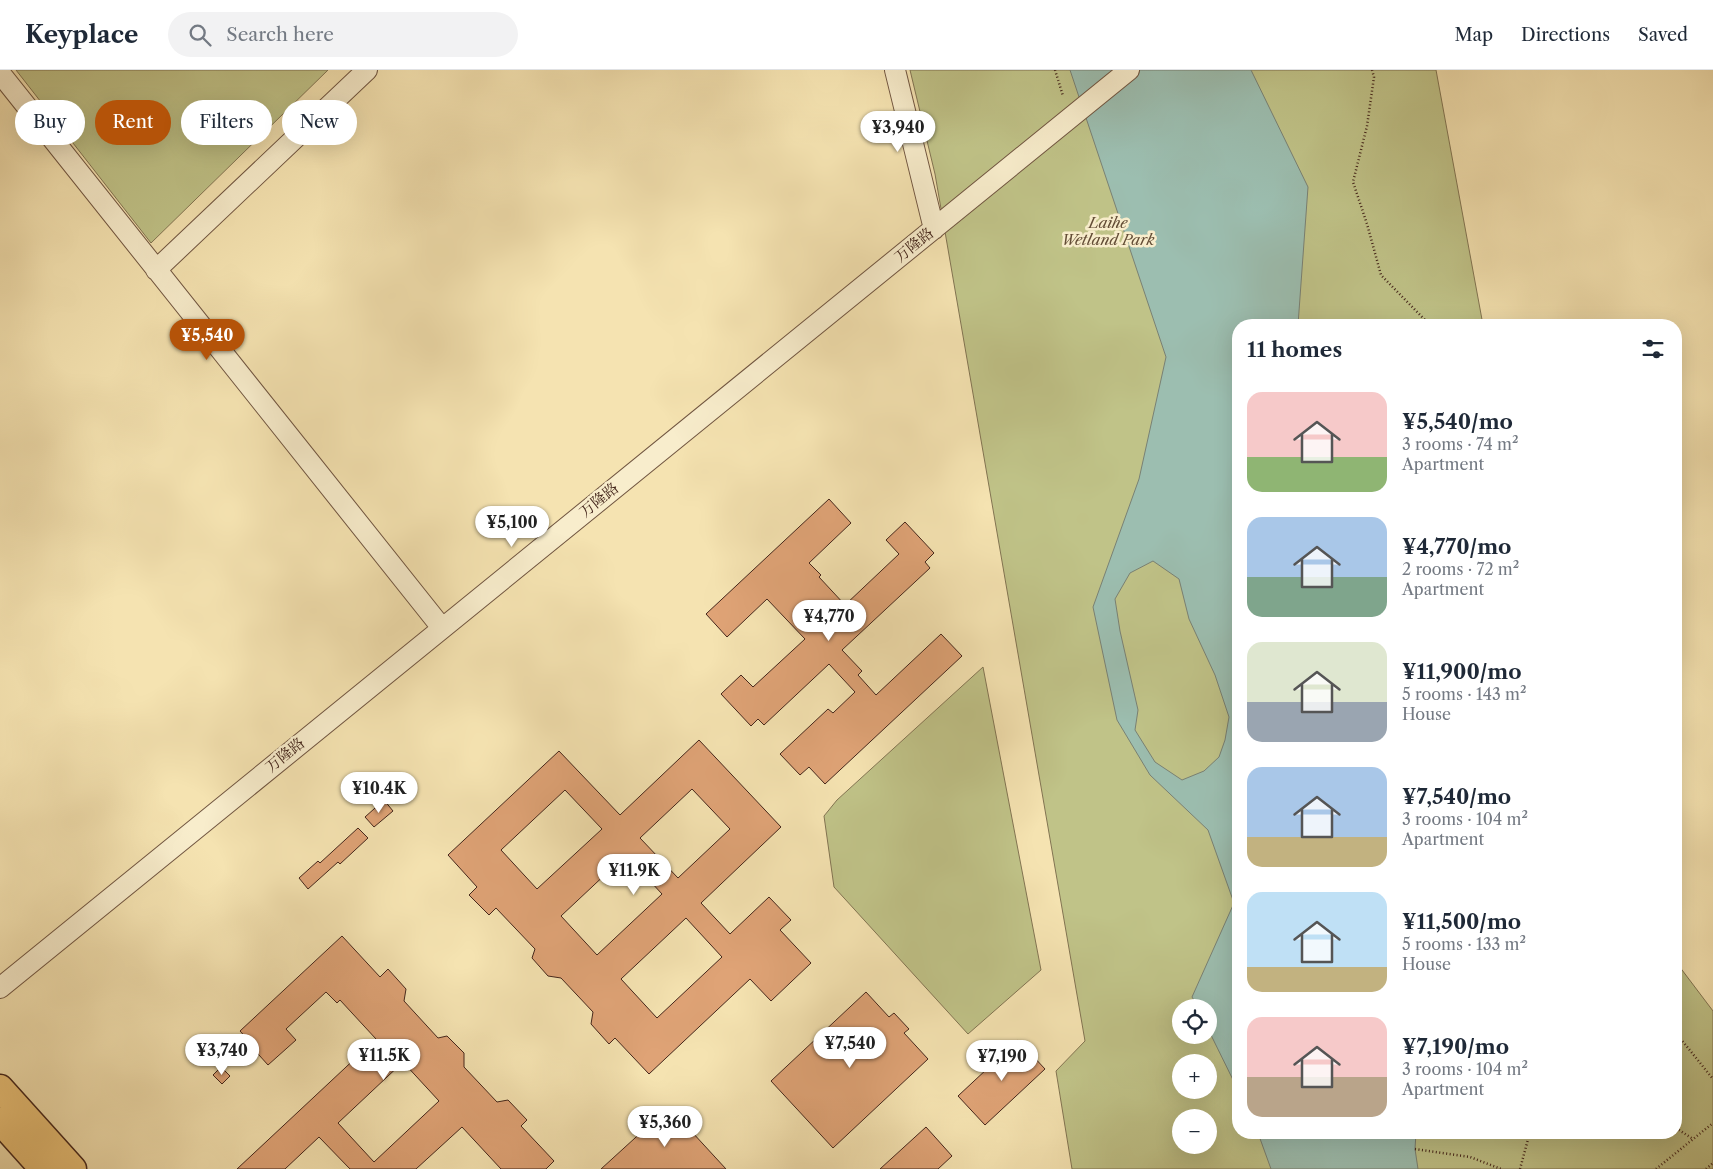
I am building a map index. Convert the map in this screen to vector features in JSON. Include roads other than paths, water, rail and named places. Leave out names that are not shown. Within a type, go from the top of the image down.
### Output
[{"type":"main road","points":[[0,1088],[73,1169]]},
{"type":"main road","points":[[0,1121],[43,1169]]},
{"type":"street","points":[[156,270],[367,70]]},
{"type":"street","points":[[896,70],[934,229]]},
{"type":"street","name":"万隆路","points":[[0,988],[1130,70]]},
{"type":"street","points":[[0,73],[442,628]]},
{"type":"park label","name":"Laihe Wetland Park","points":[[1108,232]]}]
